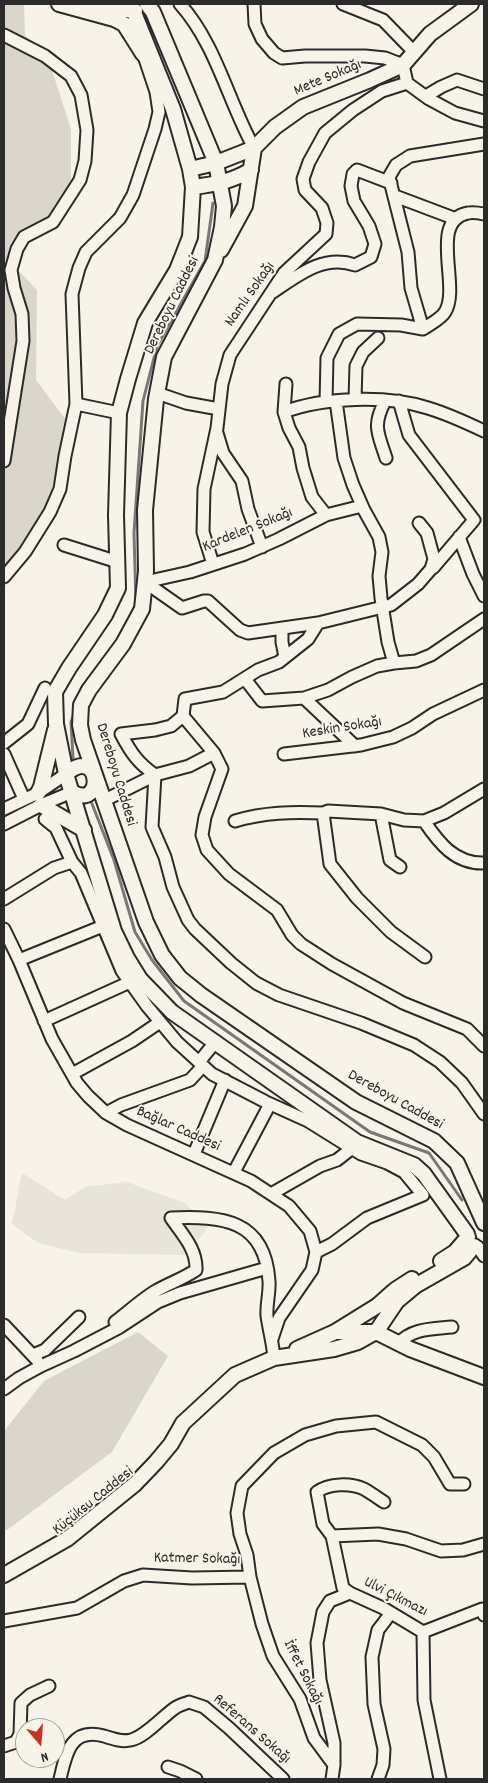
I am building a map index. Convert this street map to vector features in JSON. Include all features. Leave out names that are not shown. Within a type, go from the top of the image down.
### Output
[{"type":"main road","points":[[59,4],[114,19],[124,24],[169,98]]},
{"type":"main road","points":[[75,4],[130,7],[157,20]]},
{"type":"main road","name":"Dereboyu Caddesi","points":[[148,4],[157,20],[216,163],[224,206],[215,260],[164,357],[157,393],[145,510],[146,571],[142,609],[124,644],[88,690],[81,706],[80,725],[83,740],[146,922],[162,955],[180,978],[201,996],[356,1102],[434,1140],[457,1163],[484,1224]]},
{"type":"main road","name":"Mete Sokağı","points":[[190,169],[216,163],[254,148],[275,127],[303,107],[403,65],[430,34],[471,4]]},
{"type":"main road","name":"Dereboyu Caddesi","points":[[66,774],[56,724],[55,692],[108,608],[118,588],[116,515],[119,413],[145,323],[177,270],[190,237],[193,187],[190,169],[169,98],[130,7]]},
{"type":"main road","points":[[215,260],[245,206],[254,148]]},
{"type":"main road","points":[[193,187],[220,184],[251,170]]},
{"type":"main road","points":[[56,724],[41,786],[40,799],[84,830]]},
{"type":"main road","points":[[72,792],[81,796],[90,793],[95,785],[95,776],[92,772],[84,767],[75,768],[66,774],[114,931],[140,979],[172,1012],[216,1041],[357,1142],[414,1165],[424,1174],[476,1244]]},
{"type":"main road","name":"Küçüksu Caddesi","points":[[4,1574],[67,1539],[135,1484],[171,1444],[183,1423],[235,1375],[382,1310],[395,1290],[455,1252],[476,1244],[471,1227],[484,1224]]},
{"type":"main road","points":[[376,1332],[373,1322],[382,1310],[398,1344]]},
{"type":"main road","points":[[335,1332],[376,1332],[398,1344],[484,1377]]},
{"type":"main road","name":"Küçüksu Caddesi","points":[[277,1357],[334,1349],[358,1342],[376,1332]]},
{"type":"main road","points":[[358,1342],[398,1344]]},
{"type":"main road","name":"Küçüksu Caddesi","points":[[4,1583],[68,1547],[138,1492],[171,1453],[205,1402]]},
{"type":"street","points":[[180,4],[187,12],[210,52],[254,148]]},
{"type":"street","points":[[254,4],[255,24],[262,39],[274,53],[282,58],[305,56],[385,58],[403,65],[407,83],[426,96],[455,113],[484,121]]},
{"type":"street","points":[[343,4],[383,20],[414,52]]},
{"type":"street","points":[[4,35],[44,56],[71,76],[81,95],[87,130],[85,161],[80,180],[53,222],[24,237],[17,249],[11,270],[22,314],[23,341],[4,461]]},
{"type":"street","points":[[4,577],[25,552],[50,512],[60,489],[76,404],[72,294],[79,268],[86,252],[120,218],[133,195],[159,112],[156,92],[144,56]]},
{"type":"street","points":[[426,96],[457,80],[484,89]]},
{"type":"street","name":"Namlı Sokağı","points":[[213,564],[203,532],[204,489],[216,431],[222,384],[230,355],[284,272],[326,234],[327,223],[322,208],[305,190],[303,179],[309,162],[325,134],[352,110],[382,91],[407,83]]},
{"type":"street","points":[[423,329],[412,288],[408,252],[390,177],[396,165],[410,156],[484,144]]},
{"type":"street","points":[[268,296],[297,276],[323,263],[345,261],[355,265],[371,258],[375,244],[369,226],[354,201],[350,186],[353,174],[357,170],[391,183]]},
{"type":"street","points":[[395,196],[456,219]]},
{"type":"street","points":[[394,662],[388,642],[379,576],[382,552],[380,537],[362,506],[344,458],[331,402],[327,358],[339,334],[357,324],[423,329],[445,313],[450,296],[446,241],[449,230],[456,219],[468,213],[484,214]]},
{"type":"street","points":[[355,399],[356,366],[363,352],[378,338]]},
{"type":"street","points":[[286,384],[284,412],[289,428],[299,448],[312,498],[326,514]]},
{"type":"street","points":[[157,393],[219,409]]},
{"type":"street","points":[[284,412],[302,405],[355,399],[399,401],[427,407],[484,431]]},
{"type":"street","points":[[385,401],[378,415],[376,426],[386,458]]},
{"type":"street","points":[[145,582],[182,608],[208,601],[240,630],[248,633],[318,623],[391,605],[418,584],[474,520],[409,435],[399,401]]},
{"type":"street","points":[[76,404],[119,413]]},
{"type":"street","points":[[216,431],[223,452],[242,481],[248,509],[262,547]]},
{"type":"street","name":"Kardelen Sokağı","points":[[145,582],[190,572],[262,547],[326,514],[362,506]]},
{"type":"street","points":[[419,523],[427,534],[430,543],[434,559],[431,569]]},
{"type":"street","points":[[459,537],[472,574],[484,596]]},
{"type":"street","points":[[64,545],[118,562]]},
{"type":"street","points":[[245,679],[262,701],[304,698],[328,690],[352,676],[377,666],[394,662],[416,661],[431,655],[484,619]]},
{"type":"street","points":[[156,775],[146,769],[132,755],[121,734],[156,730],[171,726],[183,716],[185,699],[223,692],[258,670],[279,662],[308,639],[318,623]]},
{"type":"street","points":[[282,629],[282,642],[286,657]]},
{"type":"street","points":[[4,743],[28,724],[45,688]]},
{"type":"street","name":"Keskin Sokağı","points":[[284,754],[355,746],[393,737],[412,728],[433,714],[484,690]]},
{"type":"street","points":[[304,698],[355,746]]},
{"type":"street","points":[[183,716],[214,753],[222,769],[205,817],[202,836],[206,850],[228,874],[277,910],[292,935],[301,944],[332,964],[404,1003],[467,1030],[484,1046]]},
{"type":"street","points":[[103,801],[156,775],[189,766],[214,753]]},
{"type":"street","points":[[4,754],[24,799]]},
{"type":"street","points":[[4,824],[40,799],[66,774]]},
{"type":"street","points":[[156,775],[152,827],[165,857],[173,887],[188,920],[195,929],[230,964],[256,983],[279,995],[361,1023],[414,1045],[440,1062],[462,1083],[484,1114]]},
{"type":"street","points":[[235,821],[267,813],[323,813],[328,811],[381,814],[404,820],[424,821],[444,813],[484,789]]},
{"type":"street","points":[[4,809],[24,799],[40,799],[72,792]]},
{"type":"street","points":[[323,813],[330,864],[364,905],[391,932],[425,957]]},
{"type":"street","points":[[381,814],[390,860],[400,867]]},
{"type":"street","points":[[45,819],[56,828],[72,862],[81,873],[122,970],[177,1042],[212,1074],[308,1121],[351,1149],[404,1172],[423,1195],[367,1218],[332,1244],[316,1252],[312,1270],[279,1318],[272,1339]]},
{"type":"street","points":[[424,821],[439,843],[447,850],[468,861],[484,863]]},
{"type":"street","points":[[4,898],[54,868],[72,862]]},
{"type":"street","points":[[19,960],[103,926]]},
{"type":"street","name":"Bağlar Caddesi","points":[[4,929],[52,1039],[72,1074],[88,1096],[106,1113],[127,1126],[234,1172],[289,1206],[310,1231],[316,1252]]},
{"type":"street","points":[[44,1021],[130,982]]},
{"type":"street","points":[[72,1074],[132,1041],[160,1022]]},
{"type":"street","points":[[106,1113],[121,1105],[190,1080],[216,1041]]},
{"type":"street","points":[[194,1154],[225,1080]]},
{"type":"street","points":[[234,1172],[270,1104]]},
{"type":"street","points":[[271,1194],[320,1166],[337,1160],[351,1149]]},
{"type":"street","points":[[91,1342],[151,1294],[172,1282],[188,1276],[196,1270],[196,1259],[192,1248],[171,1218],[214,1218],[234,1223],[249,1231],[259,1242],[267,1268],[269,1281],[267,1316],[277,1357]]},
{"type":"street","points":[[4,1389],[41,1366],[120,1327],[158,1302],[180,1293],[267,1268]]},
{"type":"street","points":[[33,1355],[45,1350],[79,1317]]},
{"type":"street","points":[[4,1325],[41,1366]]},
{"type":"street","points":[[398,1344],[405,1336],[422,1330],[452,1327]]},
{"type":"street","name":"İffet Sokağı","points":[[334,1765],[314,1738],[300,1699],[273,1656],[262,1624],[250,1577],[247,1555],[240,1534],[237,1513],[242,1486],[274,1453],[305,1435],[336,1426],[376,1422],[422,1445],[434,1456],[450,1484],[464,1484]]},
{"type":"street","name":"Ulvi Çıkmazı","points":[[384,1502],[363,1489],[347,1485],[323,1487],[317,1492],[323,1524],[332,1536],[343,1588],[350,1594],[391,1613],[423,1632],[483,1612]]},
{"type":"street","points":[[332,1536],[378,1534],[406,1539],[440,1551],[463,1550],[484,1544]]},
{"type":"street","name":"Katmer Sokağı","points":[[4,1620],[77,1608],[124,1581],[143,1575],[192,1578],[250,1577]]},
{"type":"street","points":[[332,1779],[334,1743],[320,1680],[317,1643],[323,1612],[330,1601],[350,1594]]},
{"type":"street","points":[[378,1779],[383,1766],[384,1749],[374,1704],[372,1657],[378,1630],[391,1613]]},
{"type":"street","points":[[423,1632],[424,1700],[440,1779]]},
{"type":"street","points":[[4,1746],[16,1742],[20,1734],[20,1703],[30,1695],[49,1686]]},
{"type":"street","name":"Referans Sokağı","points":[[60,1779],[65,1757],[71,1745],[80,1736],[94,1733],[119,1740],[132,1740],[176,1707],[189,1702],[204,1707],[283,1779]]},
{"type":"street","points":[[168,1767],[196,1779]]},
{"type":"shaded area","points":[[4,4],[24,4],[25,35],[50,64],[71,129],[71,189],[29,240],[17,269],[37,290],[36,380],[69,424],[53,514],[4,570]]},
{"type":"shaded area","points":[[22,1173],[65,1200],[85,1187],[127,1182],[185,1203],[208,1226],[189,1255],[79,1253],[38,1243],[12,1224]]},
{"type":"shaded area","points":[[138,1332],[168,1356],[112,1452],[4,1531],[4,1431],[44,1381]]},
{"type":"waterway","points":[[80,693],[82,687],[121,635],[136,604],[134,533],[143,401],[157,346],[205,261],[213,203]]},
{"type":"waterway","points":[[73,758],[71,722],[75,711]]},
{"type":"waterway","points":[[89,796],[114,860],[135,932],[152,960],[184,1001],[370,1132],[429,1153],[462,1200]]}]
